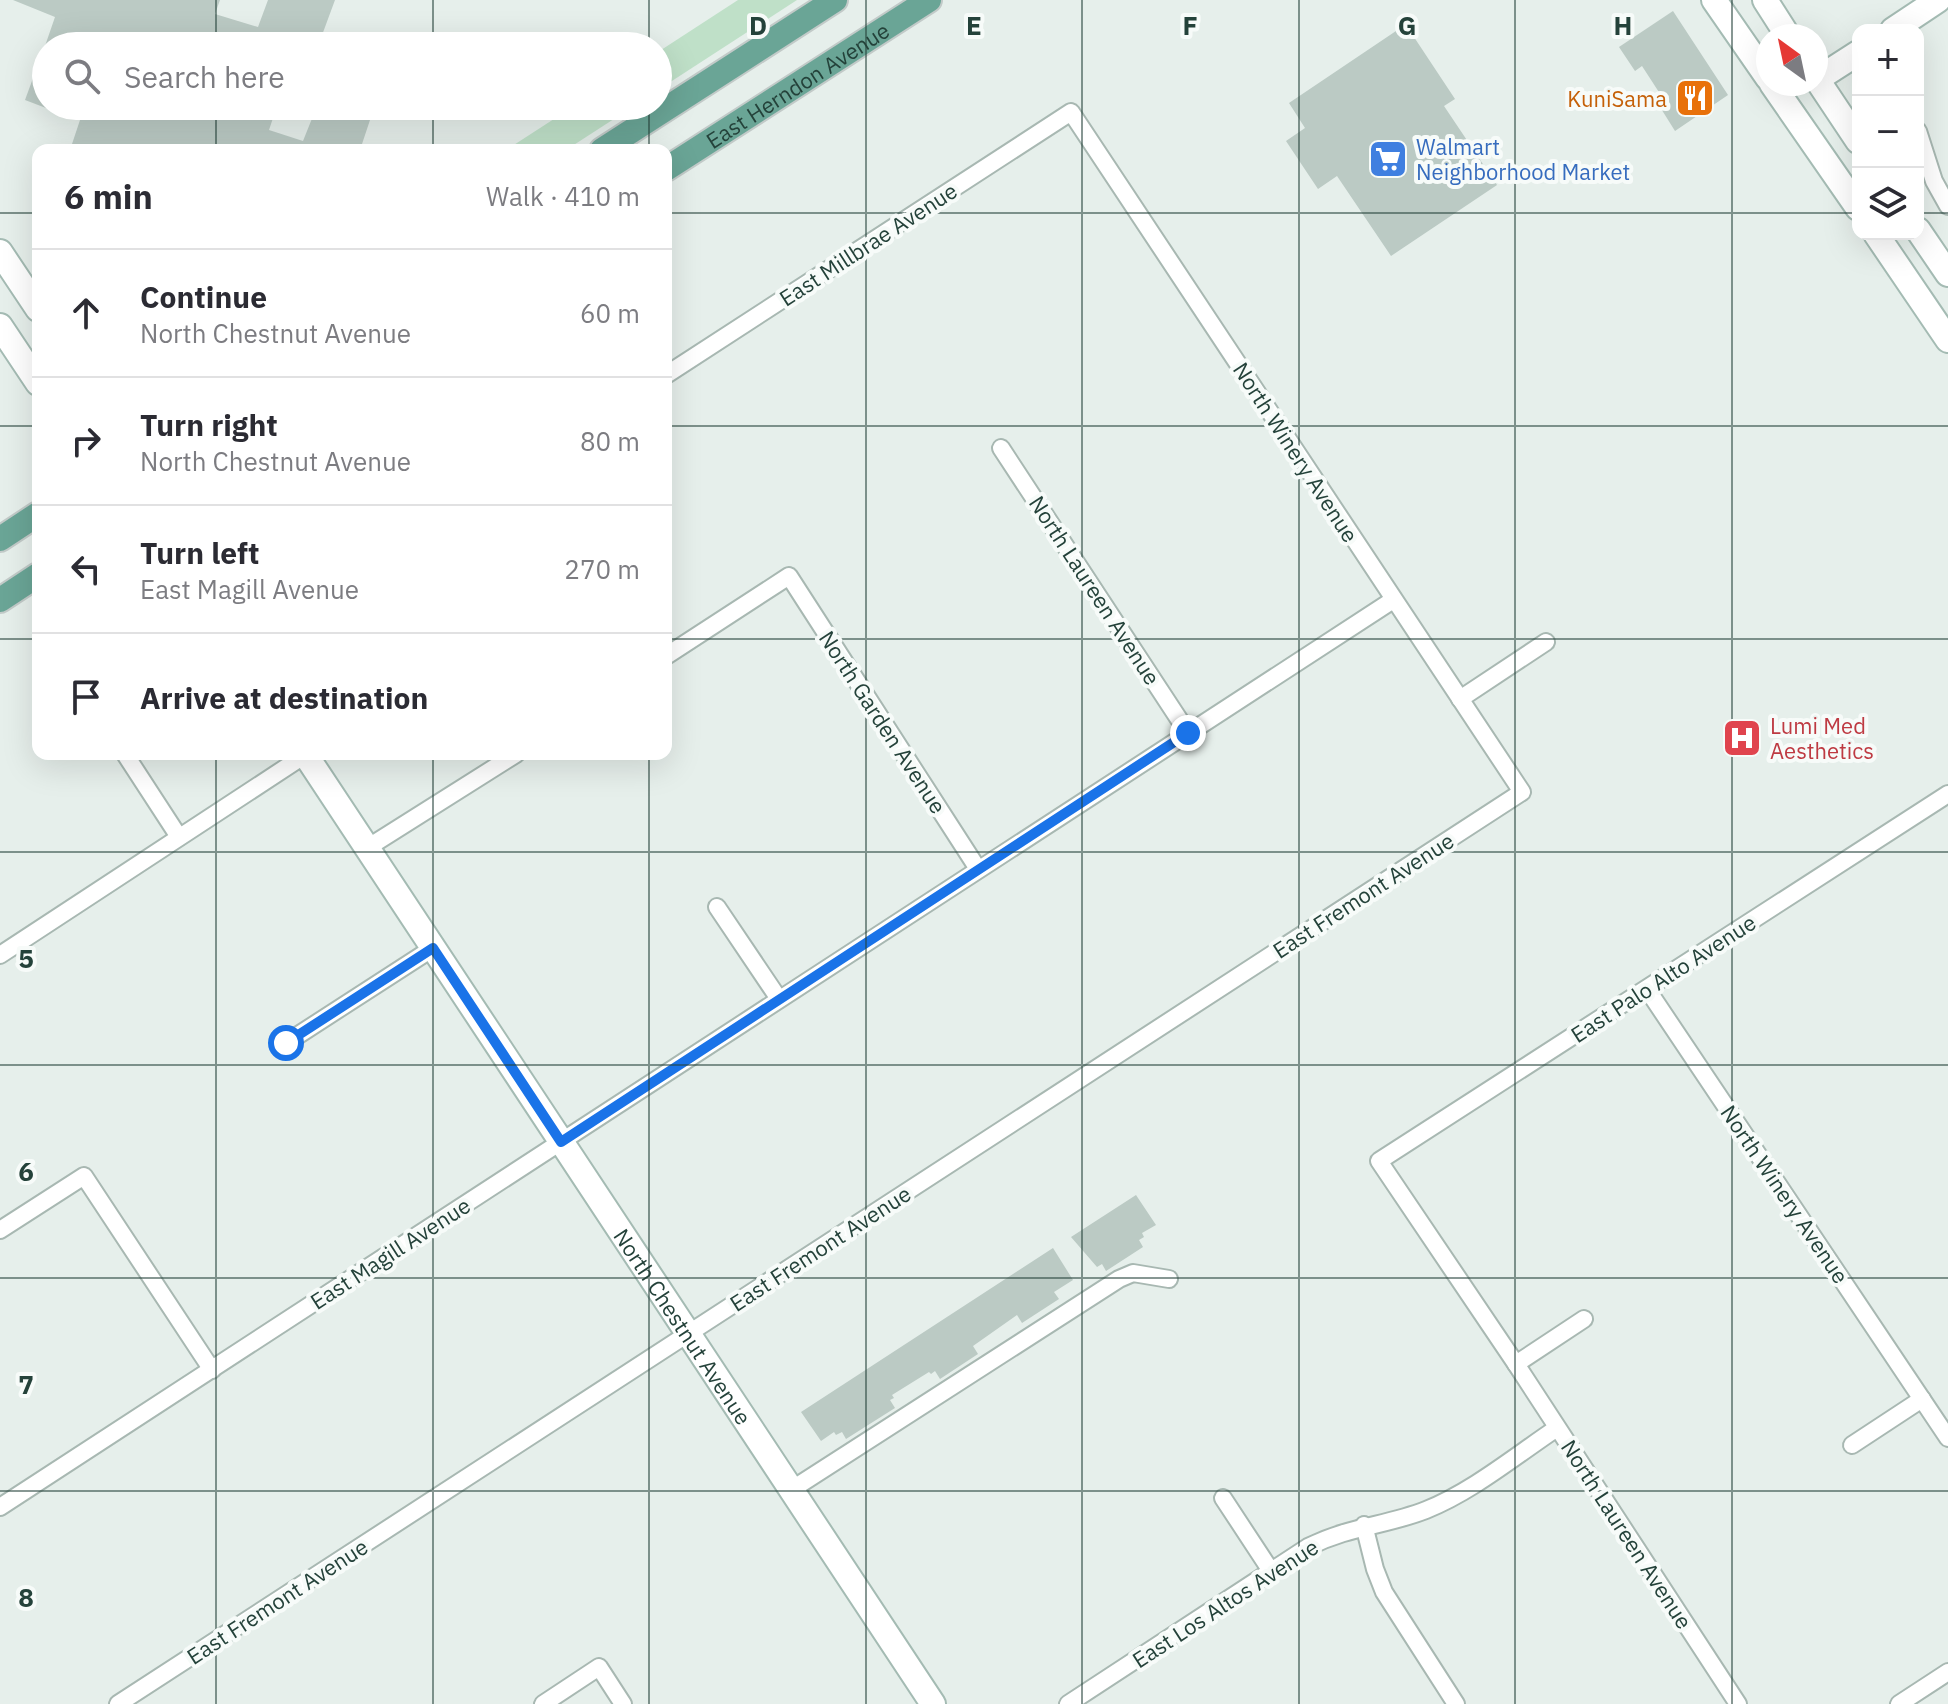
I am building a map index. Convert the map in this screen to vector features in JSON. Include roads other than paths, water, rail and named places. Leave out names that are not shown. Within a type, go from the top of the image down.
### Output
[{"type":"main road","points":[[672,105],[835,0]]},
{"type":"main road","name":"East Herndon Avenue","points":[[672,165],[929,0]]},
{"type":"main road","points":[[611,144],[649,120]]},
{"type":"main road","points":[[0,539],[32,518]]},
{"type":"main road","points":[[0,600],[32,579]]},
{"type":"street","points":[[1714,0],[1756,61]]},
{"type":"street","points":[[1765,0],[1780,24]]},
{"type":"street","points":[[1902,24],[1938,0]]},
{"type":"street","points":[[1828,72],[1852,57]]},
{"type":"street","points":[[1781,96],[1852,199]]},
{"type":"street","points":[[1828,96],[1852,132]]},
{"type":"street","name":"East Millbrae Avenue","points":[[672,371],[1071,112]]},
{"type":"street","name":"North Winery Avenue","points":[[1071,112],[1522,792]]},
{"type":"street","points":[[1924,150],[1934,181],[1948,206]]},
{"type":"street","points":[[1924,239],[1948,274]]},
{"type":"street","points":[[1882,240],[1948,340]]},
{"type":"street","points":[[1884,240],[1935,294],[1948,314]]},
{"type":"street","points":[[0,252],[32,300]]},
{"type":"street","points":[[0,326],[32,374]]},
{"type":"street","name":"North Laureen Avenue","points":[[1001,448],[1188,733]]},
{"type":"street","name":"North Garden Avenue","points":[[672,652],[789,576],[978,869]]},
{"type":"street","name":"East Magill Avenue","points":[[0,1507],[1393,600]]},
{"type":"street","points":[[1460,699],[1546,642]]},
{"type":"street","points":[[129,760],[179,837]]},
{"type":"street","points":[[0,955],[297,760]]},
{"type":"street","name":"North Chestnut Avenue","points":[[308,760],[933,1704]]},
{"type":"street","points":[[367,848],[501,760]]},
{"type":"street","name":"East Fremont Avenue","points":[[118,1704],[1522,792]]},
{"type":"street","name":"East Palo Alto Avenue","points":[[1379,1161],[1948,794]]},
{"type":"street","points":[[717,907],[779,999]]},
{"type":"street","points":[[286,1043],[433,948]]},
{"type":"street","name":"North Winery Avenue","points":[[1647,989],[1948,1438]]},
{"type":"street","name":"North Laureen Avenue","points":[[1379,1161],[1738,1704]]},
{"type":"street","points":[[0,1230],[84,1176],[212,1370]]},
{"type":"street","points":[[791,1490],[1119,1279],[1133,1273],[1169,1279]]},
{"type":"street","points":[[1516,1364],[1584,1319]]},
{"type":"street","points":[[1852,1445],[1922,1399]]},
{"type":"street","name":"East Los Altos Avenue","points":[[1068,1704],[1325,1539],[1364,1525],[1397,1519],[1454,1497],[1557,1428]]},
{"type":"street","points":[[1223,1498],[1271,1571]]},
{"type":"street","points":[[1364,1525],[1384,1592],[1456,1704]]},
{"type":"street","points":[[543,1704],[599,1667],[623,1704]]},
{"type":"street","points":[[1899,1704],[1948,1672]]},
{"type":"place","name":"KuniSama","points":[[1695,98]]},
{"type":"place","name":"Walmart Neighborhood Market","points":[[1388,159]]},
{"type":"place","name":"Lumi Med Aesthetics","points":[[1742,738]]}]
